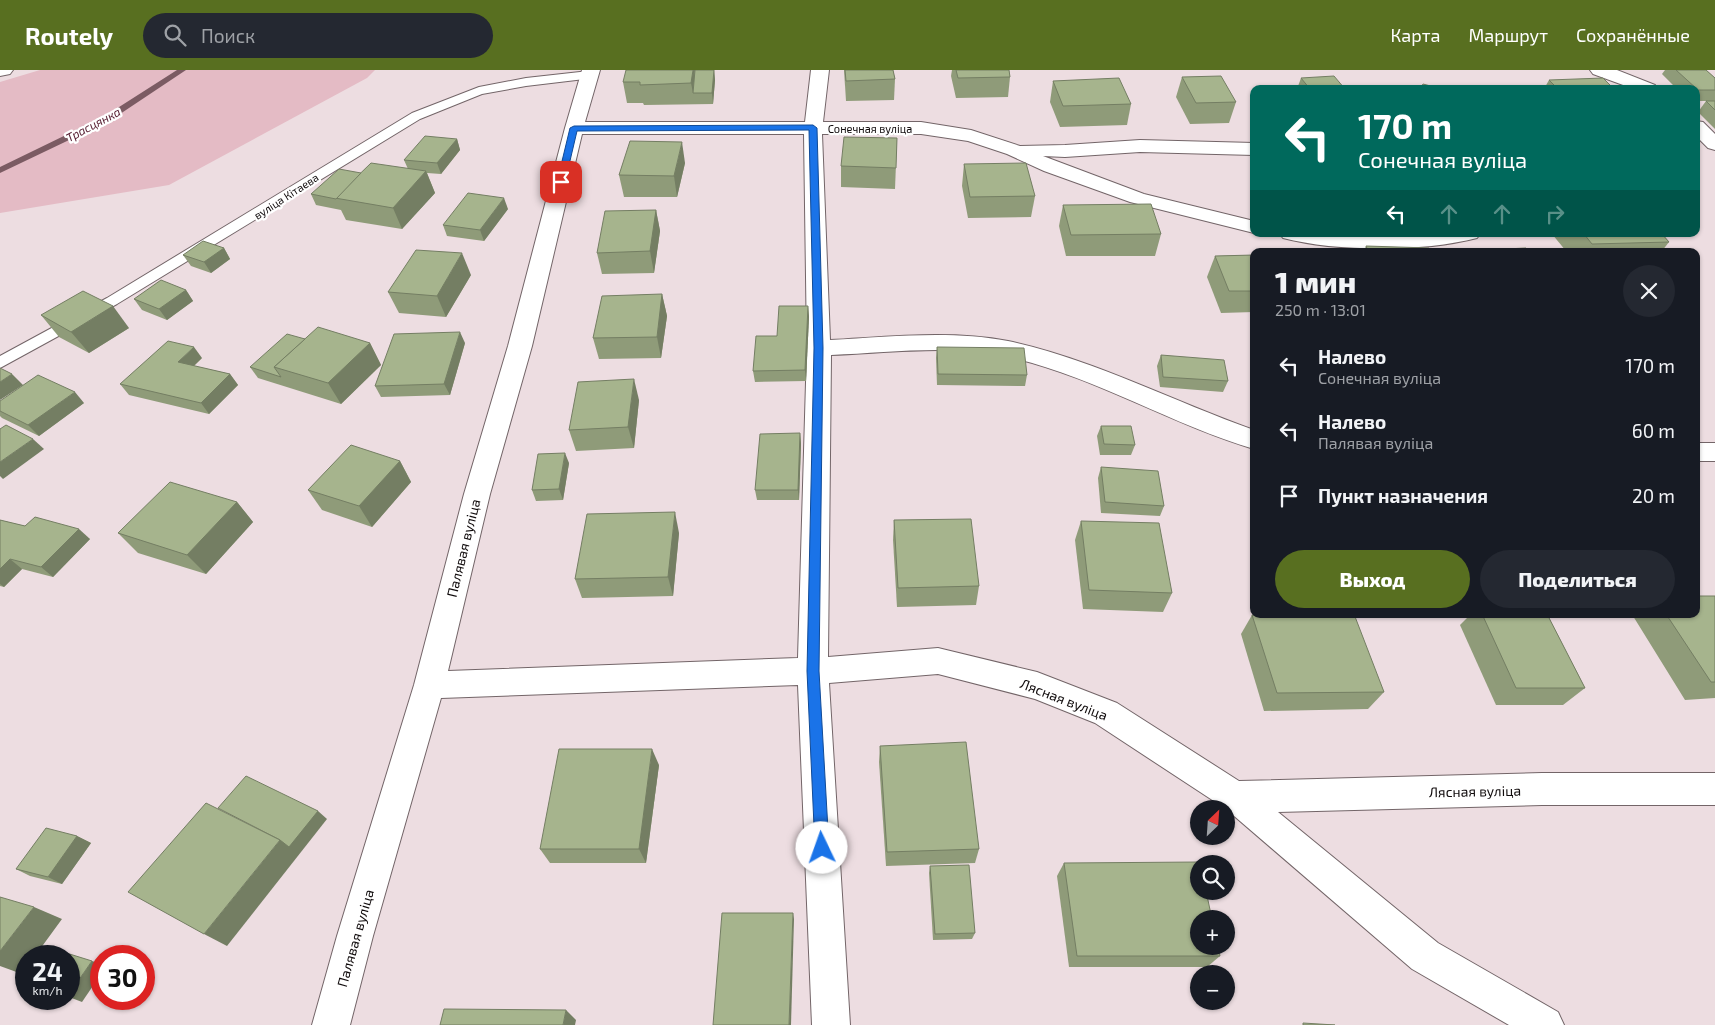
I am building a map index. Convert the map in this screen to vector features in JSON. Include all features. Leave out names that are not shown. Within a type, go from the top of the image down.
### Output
[{"type":"street","points":[[820,70],[813,128],[819,348],[813,671],[830,1025]]},
{"type":"street","points":[[1599,70],[1640,85]]},
{"type":"street","name":"Палявая вуліца","points":[[331,1025],[355,936],[429,685],[477,494],[520,346],[574,128],[590,73]]},
{"type":"street","name":"Сонечная вуліца","points":[[574,128],[921,128],[971,136],[1014,150],[1051,167],[1137,198],[1250,226]]},
{"type":"street","points":[[1700,130],[1715,144]]},
{"type":"street","name":"Сонечная вуліца","points":[[1014,150],[1065,151],[1140,146],[1250,149]]},
{"type":"street","points":[[1321,237],[1373,242],[1450,237]]},
{"type":"street","points":[[819,348],[952,342],[1007,349],[1058,362],[1250,439]]},
{"type":"street","points":[[1700,452],[1715,452]]},
{"type":"street","name":"Лясная вуліца","points":[[429,685],[813,671],[938,661],[1037,686],[1106,714],[1235,797],[1425,956],[1546,1025]]},
{"type":"street","name":"Лясная вуліца","points":[[1235,797],[1542,789],[1715,789]]},
{"type":"lane","name":"вуліца Кітаева","points":[[0,363],[112,302],[416,116],[479,91],[590,73]]},
{"type":"shaded area","points":[[40,70],[375,70],[367,78],[169,185],[0,213],[0,82]]},
{"type":"building","points":[[626,70],[693,70],[691,83],[640,85],[640,82],[623,82]]},
{"type":"building","points":[[695,70],[714,70],[712,93],[693,93]]},
{"type":"building","points":[[845,70],[893,70],[895,79],[846,81]]},
{"type":"building","points":[[956,70],[1009,70],[1010,77],[958,78]]},
{"type":"building","points":[[1676,70],[1706,70],[1715,78],[1715,90],[1700,90],[1700,85],[1692,85]]},
{"type":"building","points":[[1221,76],[1236,102],[1196,103],[1182,77]]},
{"type":"building","points":[[1334,76],[1342,85],[1307,85],[1301,78]]},
{"type":"building","points":[[1119,78],[1131,104],[1063,106],[1053,81]]},
{"type":"building","points":[[1603,78],[1610,85],[1554,85],[1549,80]]},
{"type":"building","points":[[1706,101],[1715,101],[1715,110]]},
{"type":"building","points":[[425,136],[457,139],[437,163],[404,160]]},
{"type":"building","points":[[844,137],[897,138],[896,168],[841,166]]},
{"type":"building","points":[[630,141],[682,142],[674,176],[619,175]]},
{"type":"building","points":[[371,163],[426,171],[393,208],[335,198]]},
{"type":"building","points":[[1026,163],[1035,196],[970,197],[964,164]]},
{"type":"building","points":[[339,169],[361,173],[336,199],[311,194]]},
{"type":"building","points":[[468,193],[504,198],[480,230],[443,225]]},
{"type":"building","points":[[1151,204],[1161,234],[1071,235],[1063,205]]},
{"type":"building","points":[[656,210],[650,251],[597,253],[605,211]]},
{"type":"building","points":[[1586,237],[1665,237],[1669,242],[1592,244]]},
{"type":"building","points":[[203,241],[224,248],[204,262],[183,255]]},
{"type":"building","points":[[1366,246],[1429,248],[1367,248]]},
{"type":"building","points":[[416,250],[462,253],[437,296],[388,292]]},
{"type":"building","points":[[1250,255],[1250,291],[1229,291],[1215,256]]},
{"type":"building","points":[[161,280],[186,290],[159,309],[134,299]]},
{"type":"building","points":[[83,291],[113,306],[71,332],[41,315]]},
{"type":"building","points":[[662,294],[657,337],[593,338],[602,296]]},
{"type":"building","points":[[779,306],[808,306],[805,370],[753,371],[756,336],[777,336]]},
{"type":"building","points":[[318,327],[370,343],[328,383],[274,367]]},
{"type":"building","points":[[460,332],[444,384],[375,386],[394,334]]},
{"type":"building","points":[[287,334],[305,339],[274,367],[281,377],[250,367]]},
{"type":"building","points":[[168,341],[194,347],[178,362],[230,374],[201,403],[120,384]]},
{"type":"building","points":[[937,347],[1024,348],[1027,375],[938,374]]},
{"type":"building","points":[[1161,355],[1224,360],[1228,381],[1163,377]]},
{"type":"building","points":[[0,368],[12,374],[0,382]]},
{"type":"building","points":[[38,375],[75,392],[28,425],[0,411],[0,401]]},
{"type":"building","points":[[634,379],[628,427],[569,430],[578,382]]},
{"type":"building","points":[[6,425],[33,439],[0,462],[0,429]]},
{"type":"building","points":[[1101,426],[1131,426],[1135,445],[1104,444]]},
{"type":"building","points":[[800,433],[798,490],[755,490],[760,434]]},
{"type":"building","points":[[351,445],[400,461],[359,506],[308,490]]},
{"type":"building","points":[[565,453],[559,489],[532,490],[538,454]]},
{"type":"building","points":[[1101,467],[1158,471],[1164,506],[1105,502]]},
{"type":"building","points":[[170,482],[237,502],[187,555],[118,533]]},
{"type":"building","points":[[675,512],[668,577],[575,579],[587,514]]},
{"type":"building","points":[[35,517],[79,529],[41,567],[10,559],[0,569],[0,520],[25,526]]},
{"type":"building","points":[[971,519],[979,586],[898,588],[894,520]]},
{"type":"building","points":[[1081,521],[1159,523],[1172,593],[1089,590]]},
{"type":"building","points":[[1700,596],[1715,596],[1715,682],[1711,682],[1669,618],[1700,618]]},
{"type":"building","points":[[1253,618],[1356,618],[1384,692],[1277,693]]},
{"type":"building","points":[[1484,618],[1549,618],[1585,688],[1516,688]]},
{"type":"building","points":[[966,742],[979,849],[887,852],[880,746]]},
{"type":"building","points":[[559,749],[652,749],[639,849],[540,849]]},
{"type":"building","points":[[246,776],[318,811],[289,847],[280,840],[218,808]]},
{"type":"building","points":[[206,803],[280,840],[204,934],[128,892]]},
{"type":"building","points":[[46,828],[77,836],[48,877],[16,869]]},
{"type":"building","points":[[1190,862],[1190,900],[1208,900],[1210,910],[1190,910],[1190,955],[1220,956],[1077,956],[1064,863]]},
{"type":"building","points":[[969,865],[975,933],[935,934],[930,866]]},
{"type":"building","points":[[0,897],[34,907],[0,951]]},
{"type":"building","points":[[722,913],[793,913],[789,1025],[713,1025]]},
{"type":"building","points":[[80,957],[90,960],[90,964],[80,978]]},
{"type":"building","points":[[444,1009],[566,1010],[563,1025],[440,1025]]},
{"type":"building","points":[[1303,1023],[1335,1025],[1303,1025]]},
{"type":"waterway","name":"Трасцянка","points":[[0,170],[108,118],[182,70]]},
{"type":"route","points":[[561,182],[574,128],[813,128],[819,348],[813,671],[822,848]]}]
